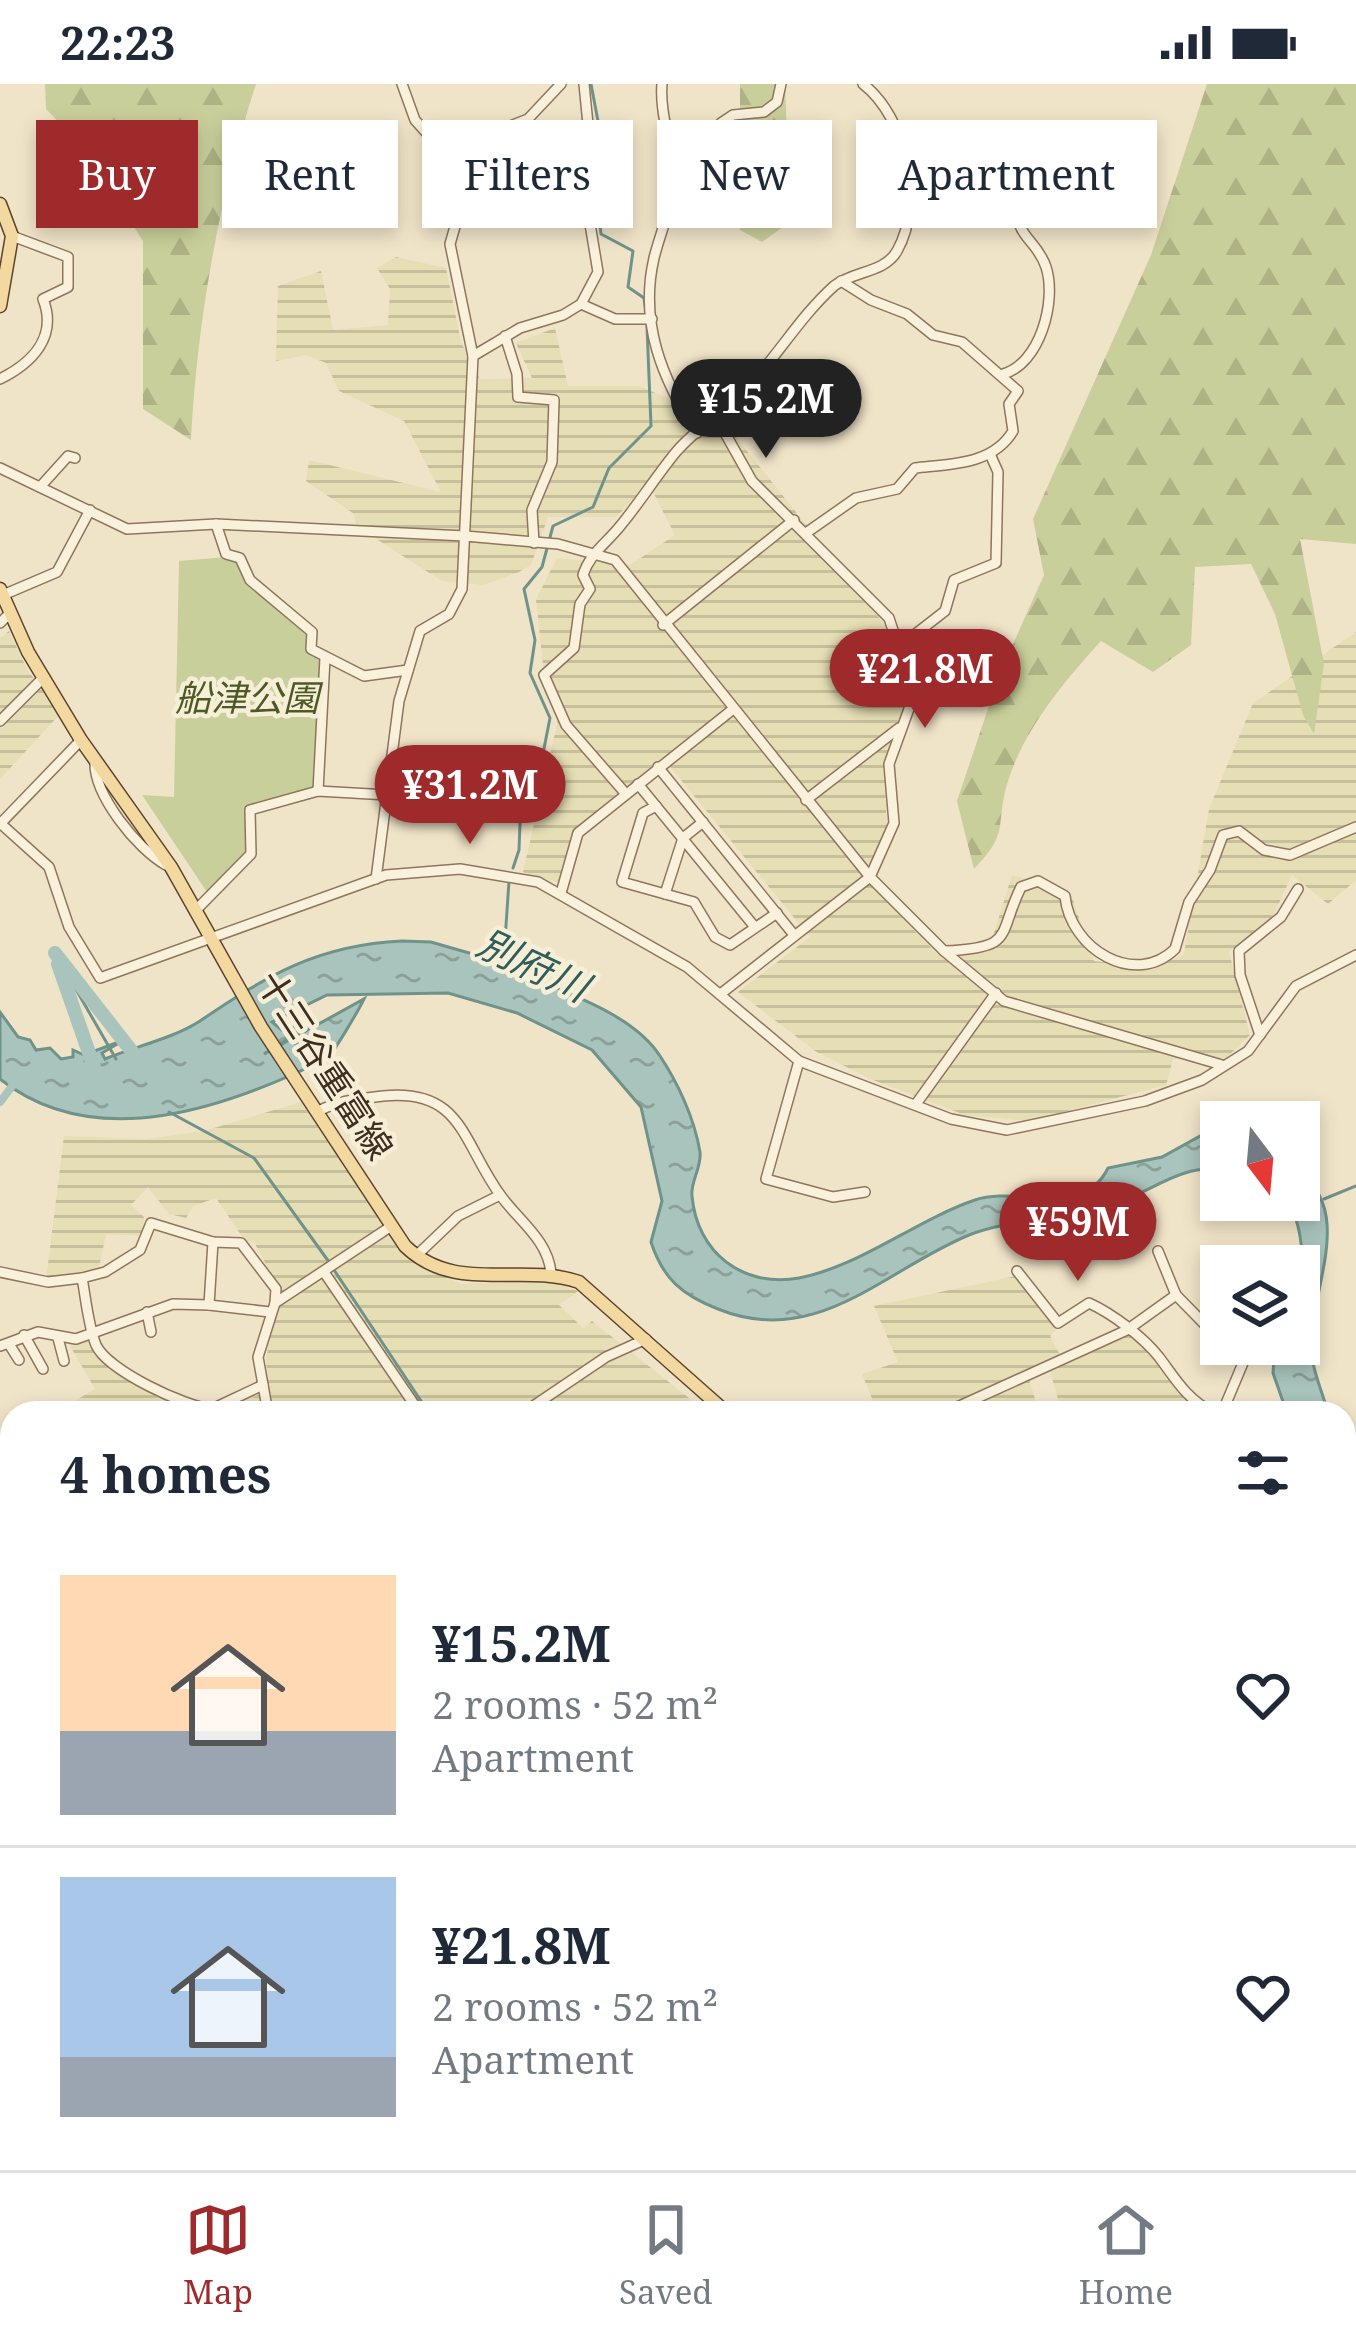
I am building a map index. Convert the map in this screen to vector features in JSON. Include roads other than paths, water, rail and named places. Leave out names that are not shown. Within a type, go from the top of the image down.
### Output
[{"type":"main road","points":[[0,204],[12,236],[0,306]]},
{"type":"main road","name":"十三谷重富線","points":[[1,592],[5,618],[94,761],[171,867],[236,984],[390,1227],[416,1256],[462,1276],[551,1274],[592,1290],[714,1401]]},
{"type":"street","points":[[402,84],[415,120],[422,126]]},
{"type":"street","points":[[526,120],[561,84]]},
{"type":"street","points":[[473,356],[505,335],[581,304],[599,263],[586,200],[592,166],[584,84]]},
{"type":"street","points":[[662,84],[662,120]]},
{"type":"street","points":[[726,120],[764,112],[777,102],[781,84]]},
{"type":"street","points":[[862,84],[884,104],[892,120]]},
{"type":"street","points":[[376,879],[408,670],[424,625],[455,606],[462,589],[473,356],[450,244],[455,228]]},
{"type":"street","points":[[663,228],[650,280],[652,365],[697,433]]},
{"type":"street","points":[[626,794],[566,725],[543,679],[574,648],[580,604],[590,589],[583,575],[595,552],[697,433],[841,280],[895,256],[901,228]]},
{"type":"street","points":[[1003,374],[1016,370],[1033,352],[1048,294],[1047,270],[1018,228]]},
{"type":"street","points":[[0,379],[32,360],[45,336],[43,299],[62,292],[71,274],[68,257],[12,236]]},
{"type":"street","points":[[806,532],[856,498],[897,489],[915,468],[990,454],[1012,431],[1009,404],[1018,391],[962,342],[933,335],[907,314],[871,300],[841,280]]},
{"type":"street","points":[[581,304],[616,319],[652,319]]},
{"type":"street","points":[[505,335],[518,374],[518,397],[554,400],[552,462],[532,510],[536,543]]},
{"type":"street","points":[[716,418],[752,481],[877,603],[899,646],[914,695],[889,764],[894,823],[870,877],[723,992]]},
{"type":"street","points":[[899,646],[945,611],[947,589],[954,580],[996,563],[998,472],[990,454]]},
{"type":"street","points":[[40,487],[68,456],[75,458]]},
{"type":"street","points":[[0,468],[127,529],[216,524],[465,536],[558,544],[615,560],[870,877],[944,951],[1004,1000],[1222,1065]]},
{"type":"street","points":[[1,592],[57,572],[90,511]]},
{"type":"street","points":[[663,625],[794,520]]},
{"type":"street","points":[[216,524],[226,554],[240,558],[250,580],[313,632],[311,649],[364,676],[408,670]]},
{"type":"street","points":[[318,791],[325,658]]},
{"type":"street","points":[[0,721],[43,678]]},
{"type":"street","points":[[561,893],[578,833],[732,710]]},
{"type":"street","points":[[806,800],[903,724]]},
{"type":"street","points":[[82,740],[0,823],[49,867],[69,927],[100,978],[407,870],[473,870],[538,882],[561,893],[723,992],[800,1061],[844,1082],[968,1124],[1020,1129],[1145,1101],[1202,1080],[1238,1060],[1296,986],[1356,955]]},
{"type":"street","points":[[658,767],[794,935]]},
{"type":"street","points":[[638,784],[754,926]]},
{"type":"street","points":[[195,911],[251,854],[250,810],[318,791],[388,795]]},
{"type":"street","points":[[656,806],[643,813],[622,882],[694,902],[715,937],[730,945],[777,913]]},
{"type":"street","points":[[665,894],[682,838],[703,822]]},
{"type":"street","points":[[944,951],[997,940],[1012,924],[1022,887],[1038,881],[1065,896],[1070,926],[1093,950],[1116,959],[1153,962],[1175,949],[1189,902],[1210,870],[1222,835],[1239,831],[1264,850],[1290,855],[1356,827]]},
{"type":"street","points":[[1260,1035],[1240,975],[1239,951],[1281,917],[1298,889]]},
{"type":"street","points":[[916,1104],[996,993]]},
{"type":"street","points":[[800,1061],[766,1179],[833,1197],[865,1192]]},
{"type":"street","points":[[319,1111],[344,1100],[400,1095],[439,1103],[449,1110],[500,1195],[543,1245],[551,1274]]},
{"type":"street","points":[[416,1256],[458,1216],[500,1195]]},
{"type":"street","points":[[137,1268],[151,1223],[213,1242],[247,1246],[277,1289],[259,1357],[266,1401]]},
{"type":"street","points":[[19,1360],[4,1345],[25,1335],[67,1341],[173,1304],[273,1308],[390,1227]]},
{"type":"street","points":[[209,1305],[213,1242]]},
{"type":"street","points":[[0,1272],[48,1282],[82,1278],[105,1272],[140,1250]]},
{"type":"street","points":[[1158,1251],[1176,1295],[1200,1319]]},
{"type":"street","points":[[330,1267],[413,1401]]},
{"type":"street","points":[[1016,1271],[1058,1323],[1089,1303],[1127,1330],[1156,1353],[1190,1401]]},
{"type":"street","points":[[82,1278],[94,1333],[106,1358],[174,1401]]},
{"type":"street","points":[[970,1401],[1127,1330],[1176,1295]]},
{"type":"street","points":[[147,1312],[151,1332]]},
{"type":"street","points":[[25,1335],[43,1369]]},
{"type":"street","points":[[58,1338],[64,1361]]},
{"type":"street","points":[[541,1401],[607,1357],[646,1339]]},
{"type":"street","points":[[1227,1401],[1243,1365]]},
{"type":"street","points":[[228,1401],[263,1385]]},
{"type":"water","points":[[431,942],[497,961],[504,953],[512,969],[613,1014],[647,1040],[672,1076],[693,1125],[700,1158],[692,1196],[703,1234],[726,1262],[759,1277],[779,1280],[822,1272],[975,1200],[1082,1193],[1097,1184],[1108,1168],[1162,1157],[1200,1136],[1200,1170],[1101,1208],[969,1235],[819,1312],[754,1319],[705,1304],[668,1276],[651,1242],[662,1201],[641,1107],[592,1050],[517,1013],[448,993],[327,995],[272,1022],[282,1030],[314,1022],[264,1054],[364,999],[326,1059],[247,1093],[162,1116],[78,1115],[38,1102],[0,1079],[0,1012],[18,1037],[30,1040],[36,1050],[50,1048],[61,1059],[73,1057],[73,1050],[84,1055],[124,1040],[102,1053],[105,1059],[190,1027],[294,966],[371,944]]},
{"type":"water","points":[[1320,1198],[1327,1231],[1320,1286],[1320,1245],[1301,1245],[1296,1221],[1320,1221]]},
{"type":"water","points":[[1274,1365],[1314,1365],[1324,1401],[1283,1401]]},
{"type":"waterway","points":[[591,84],[601,137],[596,189],[601,234],[633,251],[628,287],[644,298],[646,312]]},
{"type":"waterway","points":[[513,868],[519,850],[521,797],[539,774],[550,718],[530,673],[535,640],[524,589],[542,567],[553,526],[593,507],[609,468],[651,426],[647,327]]},
{"type":"waterway","points":[[504,955],[509,881]]},
{"type":"waterway","points":[[55,953],[116,1059]]},
{"type":"waterway","name":"別府川","points":[[55,953],[137,1058],[142,1056]]},
{"type":"waterway","name":"別府川","points":[[58,964],[94,1067]]},
{"type":"waterway","points":[[0,1102],[13,1085],[10,1078]]},
{"type":"waterway","points":[[169,1112],[254,1158],[329,1262]]},
{"type":"waterway","points":[[1324,1199],[1356,1186]]},
{"type":"waterway","points":[[334,1270],[421,1401]]},
{"type":"park label","name":"船津公園","points":[[247,698]]}]
